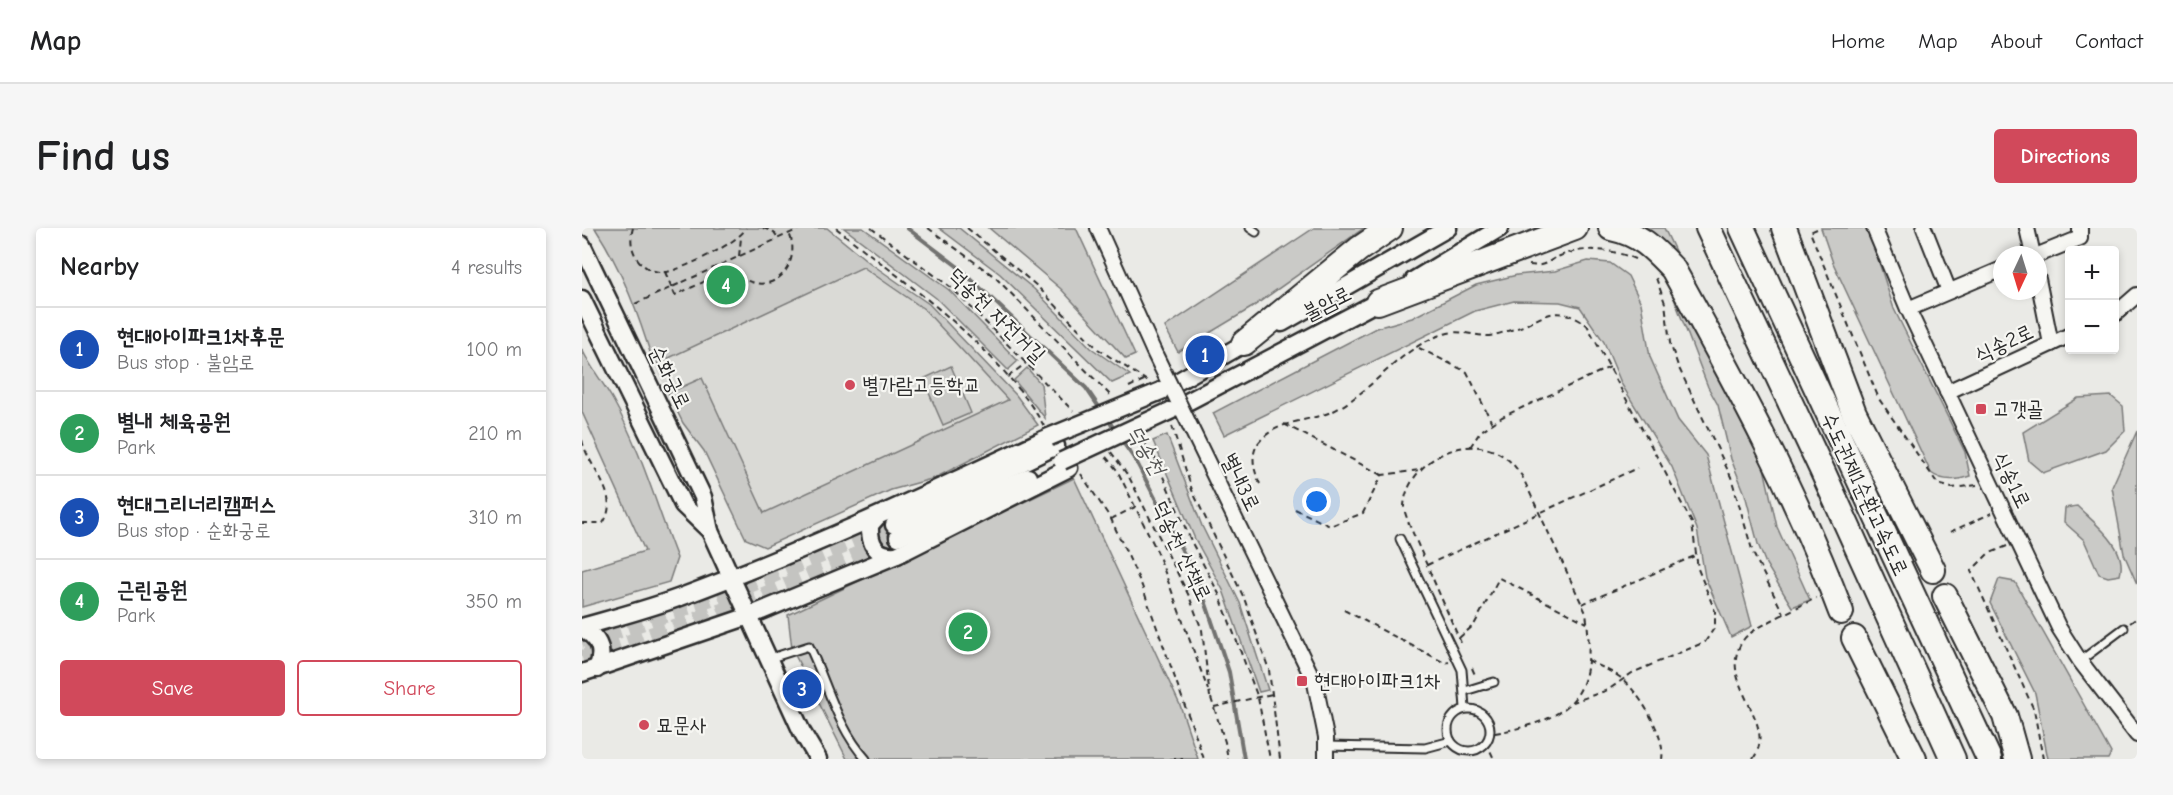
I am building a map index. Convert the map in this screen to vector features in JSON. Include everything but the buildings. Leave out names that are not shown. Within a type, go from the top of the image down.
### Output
[{"type":"highway","points":[[1244,343],[1359,249],[1390,228]]},
{"type":"highway","points":[[1378,302],[1575,228]]},
{"type":"highway","points":[[1611,228],[1632,232],[1654,249],[1673,269],[1778,464],[1815,540],[1841,612]]},
{"type":"highway","name":"수도권제1순환고속도로","points":[[1708,228],[1827,481],[1953,759]]},
{"type":"highway","name":"수도권제1순환고속도로","points":[[1742,228],[1989,759]]},
{"type":"highway","points":[[1784,228],[1854,413],[1933,570]]},
{"type":"highway","points":[[1945,596],[2005,716],[2017,759]]},
{"type":"highway","points":[[1854,638],[1914,759]]},
{"type":"street","name":"별내3로","points":[[1098,228],[1153,350],[1315,683],[1326,752]]},
{"type":"street","name":"불암로","points":[[1062,455],[1161,391],[1448,228]]},
{"type":"street","name":"불암로","points":[[1062,455],[1170,411],[1378,302],[1500,228]]},
{"type":"street","name":"식송1로","points":[[1874,228],[1908,309],[2059,628],[2080,661],[2137,735]]},
{"type":"street","points":[[1924,228],[1949,291]]},
{"type":"street","points":[[2027,228],[2032,246]]},
{"type":"street","points":[[2047,250],[2079,238],[2080,228]]},
{"type":"street","name":"순화궁로","points":[[582,245],[703,497],[710,531],[768,659],[818,759]]},
{"type":"street","points":[[1908,309],[1993,273]]},
{"type":"street","points":[[2119,311],[2137,295]]},
{"type":"street","name":"순화궁로","points":[[582,299],[683,505],[710,531]]},
{"type":"street","name":"식송2로","points":[[1947,392],[2051,344],[2042,300]]},
{"type":"street","points":[[2051,344],[2065,338]]},
{"type":"street","points":[[582,628],[684,596],[876,517],[1062,455]]},
{"type":"street","points":[[896,531],[1062,455]]},
{"type":"street","points":[[589,671],[748,616],[899,554],[1062,455]]},
{"type":"street","points":[[876,517],[870,525],[869,537],[872,545],[880,553],[888,556],[899,554]]},
{"type":"street","points":[[582,628],[593,634],[600,645],[602,656],[589,671]]},
{"type":"lane","points":[[1400,539],[1462,670],[1465,708]]},
{"type":"lane","points":[[2080,661],[2124,628]]},
{"type":"lane","points":[[768,659],[810,646],[828,686],[837,715],[851,742],[866,759]]},
{"type":"lane","points":[[1465,692],[1494,682]]},
{"type":"lane","points":[[1465,708],[1481,712],[1490,726],[1490,734],[1486,742],[1473,751],[1456,747],[1450,741],[1448,725],[1451,717],[1465,708]]},
{"type":"lane","points":[[1326,752],[1425,748],[1450,741]]},
{"type":"path","points":[[633,228],[631,240],[635,256],[649,269],[665,272],[742,236]]},
{"type":"path","points":[[739,256],[739,243],[742,236],[746,229],[752,228]]},
{"type":"path","points":[[763,228],[774,232],[778,238]]},
{"type":"path","points":[[635,304],[801,228]]},
{"type":"path","points":[[836,228],[933,301],[1008,377],[1043,423],[1062,455],[1111,519],[1142,586],[1204,759]]},
{"type":"path","name":"덕송천 자전거길","points":[[871,228],[954,289],[1076,415]]},
{"type":"path","points":[[967,228],[1037,286],[1098,349],[1161,391]]},
{"type":"path","points":[[1817,229],[1810,232],[1879,399],[1938,484],[1952,488],[1975,487],[1980,484],[1980,479],[1985,490]]},
{"type":"path","points":[[718,266],[756,283],[776,279],[784,273],[793,257],[794,248],[789,233]]},
{"type":"path","points":[[1524,265],[1543,266],[1560,256],[1600,249],[1620,253],[1639,261]]},
{"type":"path","points":[[1652,269],[1665,303],[1670,343],[1675,358],[1731,477],[1753,553],[1784,615]]},
{"type":"path","points":[[665,272],[675,295],[729,270]]},
{"type":"path","points":[[694,277],[697,285]]},
{"type":"path","points":[[1260,484],[1254,471],[1253,456],[1259,441],[1284,424],[1337,410],[1419,348],[1447,333],[1465,332],[1489,336],[1515,329],[1545,314],[1575,317],[1587,325],[1692,523],[1704,589],[1715,611],[1715,627],[1706,642],[1632,673],[1608,690],[1573,702],[1556,716],[1521,729],[1490,734]]},
{"type":"path","points":[[1419,348],[1467,372],[1492,423]]},
{"type":"path","points":[[1008,377],[1026,363]]},
{"type":"path","points":[[1470,447],[1481,431],[1492,423],[1610,367]]},
{"type":"path","points":[[1170,411],[1172,431],[1192,490],[1244,598],[1269,670],[1280,759]]},
{"type":"path","points":[[1284,424],[1382,475],[1420,470],[1447,450],[1470,447],[1489,450],[1506,458],[1522,476],[1582,604],[1587,622],[1588,660],[1581,687],[1573,702]]},
{"type":"path","points":[[582,441],[585,453],[609,496],[609,513],[603,523],[590,525],[582,523]]},
{"type":"path","name":"덕송천 산책로","points":[[1107,446],[1129,477],[1189,596],[1202,630],[1210,697]]},
{"type":"path","points":[[1103,452],[1117,470],[1157,551],[1214,707],[1228,759]]},
{"type":"path","points":[[1427,565],[1637,468]]},
{"type":"path","points":[[1420,470],[1404,507],[1463,648]]},
{"type":"path","points":[[1295,509],[1329,526],[1362,513],[1382,475]]},
{"type":"path","points":[[1111,519],[1135,507]]},
{"type":"path","points":[[1950,532],[2002,508]]},
{"type":"path","points":[[2011,544],[1988,554],[1971,571],[2034,710],[2043,759]]},
{"type":"path","points":[[1582,604],[1697,555]]},
{"type":"path","points":[[1459,638],[1474,625],[1499,578],[1587,622]]},
{"type":"path","points":[[1753,759],[1759,751],[1758,727],[1740,687],[1734,659],[1745,637],[1824,594]]},
{"type":"path","points":[[1344,610],[1445,663],[1458,661]]},
{"type":"path","points":[[1588,660],[1622,679],[1645,705],[1661,740],[1662,759]]},
{"type":"path","points":[[1472,668],[1476,677]]},
{"type":"path","points":[[1214,707],[1272,694]]},
{"type":"path","points":[[1258,698],[1270,759]]},
{"type":"path","points":[[1486,742],[1494,759]]},
{"type":"path","points":[[1170,759],[1183,759]]},
{"type":"shaded area","points":[[595,228],[827,228],[870,263],[929,304],[1016,395],[1038,425],[935,478],[891,490],[765,547],[746,539],[704,451],[683,423],[668,393],[702,378],[764,513],[1008,400],[924,309],[863,267],[654,365],[629,294]]},
{"type":"shaded area","points":[[844,228],[863,228],[949,290],[1018,361],[1008,370],[936,298]]},
{"type":"shaded area","points":[[939,228],[959,228],[1034,289],[1091,348],[1130,375],[1112,383],[1000,274]]},
{"type":"shaded area","points":[[989,228],[1076,228],[1135,355],[1126,359],[1061,289]]},
{"type":"shaded area","points":[[1314,228],[1364,228],[1251,308],[1178,352],[1165,327]]},
{"type":"shaded area","points":[[1637,228],[1664,228],[1687,276]]},
{"type":"shaded area","points":[[1821,228],[1868,228],[1894,309],[1965,452],[1970,476],[1950,480],[1931,473],[1833,263]]},
{"type":"shaded area","points":[[1588,261],[1610,263],[1628,276],[1641,303],[1650,357],[1678,420],[1706,455],[1752,626],[1731,637],[1705,577],[1697,529],[1672,467],[1622,385],[1604,342],[1580,307],[1560,302],[1514,301],[1475,311],[1224,435],[1213,413],[1376,328],[1412,318],[1476,285],[1517,275],[1555,271]]},
{"type":"shaded area","name":"별가람고등학교","points":[[863,267],[924,309],[1009,401],[763,513],[702,378],[668,393],[654,365]]},
{"type":"shaded area","points":[[1665,275],[1736,405],[1738,416],[1764,468],[1777,527],[1810,600],[1792,607],[1766,564],[1758,544],[1745,494],[1731,459],[1718,405],[1708,387]]},
{"type":"shaded area","points":[[582,349],[613,400],[632,438],[677,558],[669,582],[582,607],[582,570],[645,551],[582,412]]},
{"type":"shaded area","points":[[951,366],[971,413],[943,425],[923,379]]},
{"type":"shaded area","points":[[1027,368],[1041,384],[1045,418],[1014,380]]},
{"type":"shaded area","points":[[2111,396],[2123,406],[2125,431],[2106,450],[2043,473],[2029,461],[2023,432],[2078,398]]},
{"type":"shaded area","points":[[2137,431],[2137,584],[2124,554],[2112,487]]},
{"type":"shaded area","points":[[1167,435],[1202,526],[1240,603],[1268,690],[1259,692],[1223,590],[1195,539],[1153,441]]},
{"type":"shaded area","points":[[1074,478],[1180,705],[1198,759],[847,759],[792,649],[788,615]]},
{"type":"shaded area","points":[[2077,506],[2101,528],[2115,546],[2121,565],[2120,575],[2108,577],[2099,574],[2084,540],[2064,522],[2065,508]]},
{"type":"shaded area","points":[[1999,579],[2015,582],[2111,753],[2108,759],[2048,759],[2035,693],[1990,603]]},
{"type":"waterway","name":"덕송천","points":[[907,228],[957,266],[1086,388],[1101,410]]},
{"type":"waterway","name":"덕송천","points":[[1107,418],[1116,432]]},
{"type":"waterway","name":"덕송천","points":[[1120,438],[1136,461],[1199,583],[1229,672],[1244,759]]},
{"type":"tunnel","points":[[582,643],[735,591],[894,525]]},
{"type":"tunnel","points":[[582,658],[743,604],[898,537]]},
{"type":"place","name":"근린공원","points":[[726,285]]},
{"type":"place","name":"현대아이파크1차후문","points":[[1205,355]]},
{"type":"place","name":"별가람고등학교","points":[[850,385]]},
{"type":"place","name":"고갯골","points":[[1981,409]]},
{"type":"place","name":"별내 체육공원","points":[[968,632]]},
{"type":"place","name":"현대아이파크1차","points":[[1302,681]]},
{"type":"place","name":"현대그리너리캠퍼스","points":[[802,689]]},
{"type":"place","name":"묘문사","points":[[644,725]]}]
